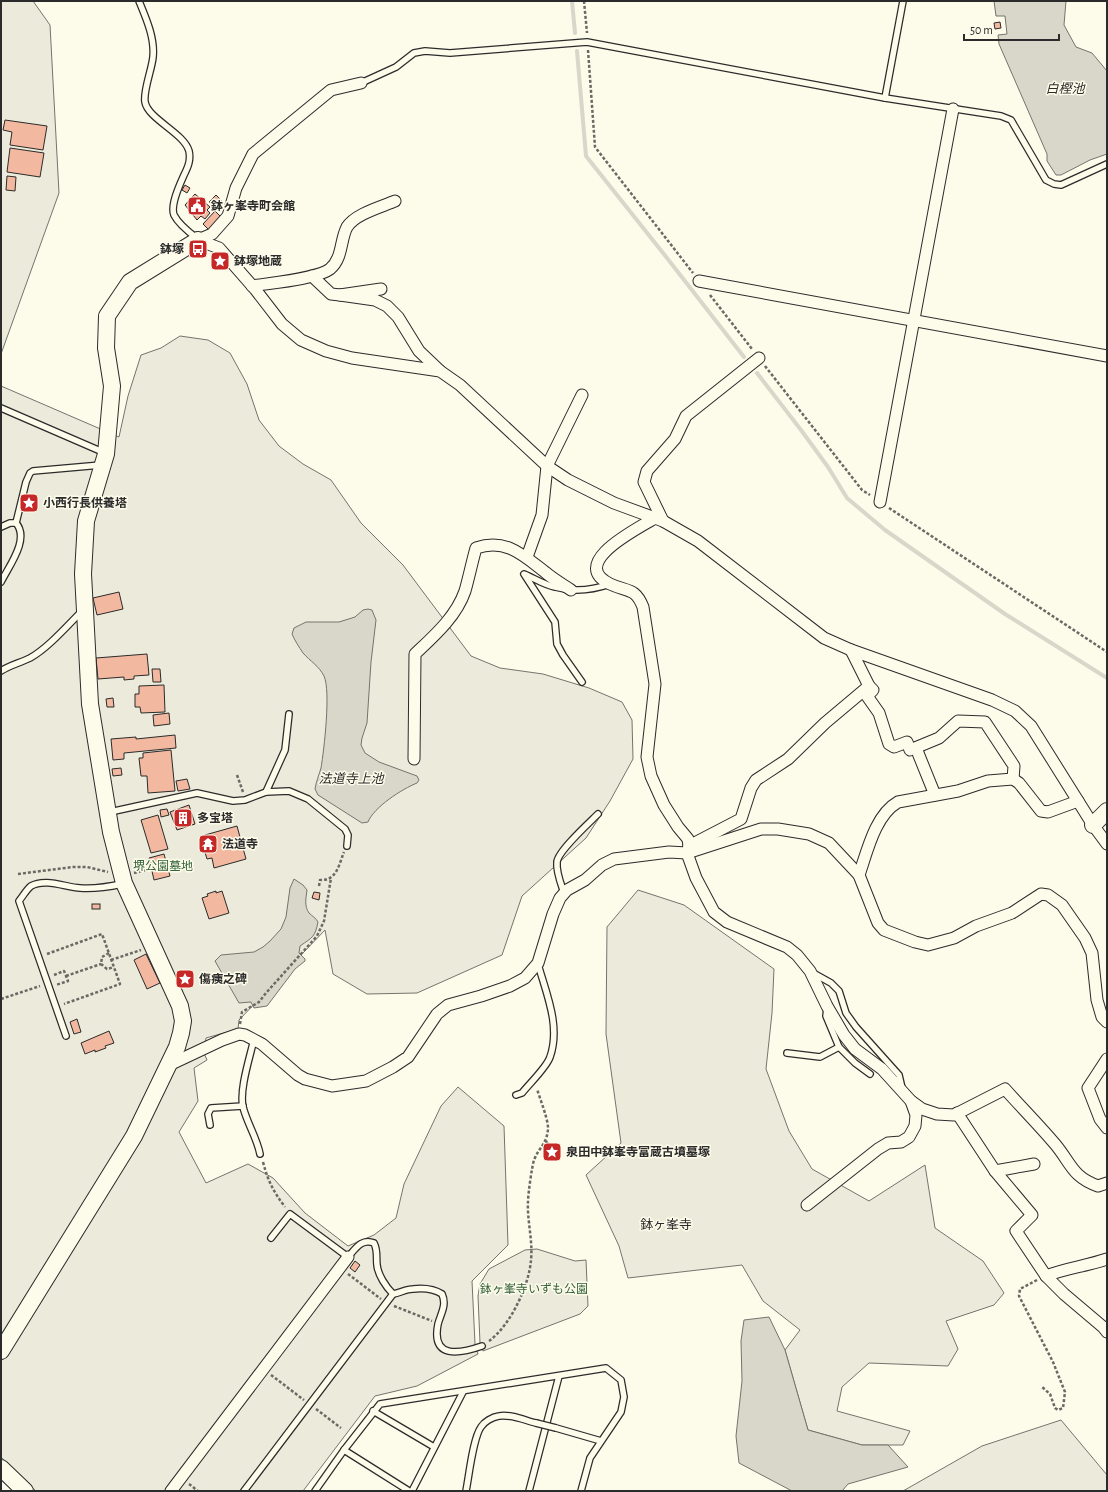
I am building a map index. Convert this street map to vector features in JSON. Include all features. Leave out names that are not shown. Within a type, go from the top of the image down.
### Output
[{"type":"street","points":[[1,1351],[134,1136],[169,1065],[181,1033],[183,1021],[180,1006],[111,832],[90,704],[83,574],[86,521],[105,459],[112,386],[106,348],[107,316],[130,282],[198,240],[212,234],[228,216],[236,188],[253,154],[332,90],[361,84]]},
{"type":"street","points":[[880,502],[953,109]]},
{"type":"street","points":[[252,286],[316,276],[330,269],[338,258],[348,227],[360,216],[395,201]]},
{"type":"street","points":[[198,240],[219,248],[282,324],[302,340],[326,351],[352,358],[440,371]]},
{"type":"street","points":[[312,276],[331,294],[375,300],[387,306],[398,317],[419,351],[440,371],[460,385],[547,466],[568,480],[614,503],[659,520],[698,542],[824,638],[851,650],[992,700],[1015,711],[1031,726],[1093,825],[1107,844]]},
{"type":"street","points":[[699,280],[1107,356]]},
{"type":"street","points":[[340,295],[381,289]]},
{"type":"street","points":[[659,520],[644,482],[646,471],[675,438],[686,416],[760,358]]},
{"type":"street","points":[[527,558],[542,515],[547,466],[582,395]]},
{"type":"street","points":[[659,520],[611,545],[601,555],[597,572],[602,579],[631,591],[639,597],[643,607],[655,684],[647,757],[649,769],[664,805],[678,827],[688,839],[688,850],[696,878],[714,912],[727,922],[787,947],[797,955],[810,972],[827,1006],[844,1035],[855,1049],[882,1069],[911,1101],[922,1109],[937,1114],[954,1115],[1005,1089],[1056,1145],[1071,1168],[1086,1182],[1098,1186],[1107,1184]]},
{"type":"street","points":[[414,759],[415,654],[436,634],[454,612],[465,592],[476,548],[484,545],[498,545],[514,550],[571,590]]},
{"type":"street","points":[[851,650],[869,686],[873,690],[867,696],[879,713],[889,744],[894,746],[907,742],[910,750],[939,738],[958,721],[985,722],[1014,766],[1013,779]]},
{"type":"street","points":[[688,850],[741,819],[751,788],[756,780],[788,759],[825,723],[869,686]]},
{"type":"street","points":[[916,748],[935,795]]},
{"type":"street","points":[[859,875],[879,822],[891,806],[898,802],[958,791],[988,782],[1013,779],[1019,783],[1041,811],[1048,812],[1078,801]]},
{"type":"street","points":[[1093,825],[1107,811]]},
{"type":"street","points":[[169,1065],[236,1035],[245,1035],[262,1044],[305,1080],[332,1086],[366,1080],[393,1067],[408,1057],[437,1014],[448,1005],[510,986],[525,978],[538,963],[553,914],[560,898],[567,890],[585,880],[602,865],[614,859],[688,850],[761,829],[778,829],[809,834],[829,843],[859,875],[878,923],[884,930],[915,942],[928,945],[954,938],[976,926],[1012,913],[1040,894],[1048,895],[1062,905],[1085,938],[1092,953],[1097,1000],[1102,1017],[1107,1022]]},
{"type":"street","points":[[1107,1059],[1088,1088],[1100,1119],[1107,1128]]},
{"type":"street","points":[[1094,1079],[1107,1068]]},
{"type":"street","points":[[807,1205],[878,1149],[888,1143],[901,1142],[909,1137],[915,1126],[916,1115],[911,1101]]},
{"type":"street","points":[[957,1113],[995,1171],[1032,1215],[1016,1231],[1046,1276],[1107,1332]]},
{"type":"street","points":[[995,1171],[1034,1164]]},
{"type":"street","points":[[171,1491],[348,1257]]},
{"type":"street","points":[[1046,1276],[1072,1267],[1097,1263],[1107,1259]]},
{"type":"street","points":[[1,1468],[25,1491]]},
{"type":"lane","points":[[139,1],[150,32],[153,56],[145,102],[149,111],[183,141],[189,151],[189,164],[173,206],[174,215],[185,229],[198,240]]},
{"type":"lane","points":[[885,98],[903,1]]},
{"type":"lane","points":[[361,84],[396,66],[414,53],[425,51],[450,53],[587,42],[885,98],[1001,116],[1011,120],[1046,180],[1054,184],[1061,185],[1107,164]]},
{"type":"lane","points":[[1,408],[105,459]]},
{"type":"lane","points":[[16,523],[26,482],[30,473],[34,471],[105,459]]},
{"type":"lane","points":[[1,527],[10,523],[16,523]]},
{"type":"lane","points":[[1,582],[21,545],[22,537],[20,528],[16,523]]},
{"type":"lane","points":[[582,682],[557,644],[555,622],[524,574],[554,587],[571,590],[596,588],[611,584]]},
{"type":"lane","points":[[1,671],[13,664],[30,658],[45,647],[85,608]]},
{"type":"lane","points":[[266,792],[285,750],[289,714]]},
{"type":"lane","points":[[108,812],[196,793],[233,800],[245,800],[266,792],[289,791],[308,799],[345,829],[348,835],[347,846]]},
{"type":"lane","points":[[564,893],[558,873],[557,861],[569,844],[598,814]]},
{"type":"lane","points":[[66,1036],[19,900],[31,886],[43,882],[79,888],[95,888],[110,887],[128,878]]},
{"type":"lane","points":[[516,1095],[522,1093],[550,1058],[553,1042],[554,1020],[538,963]]},
{"type":"lane","points":[[810,972],[831,983],[839,991],[846,1013],[856,1027],[899,1075],[903,1092]]},
{"type":"lane","points":[[827,1006],[826,1016],[839,1047],[854,1063],[870,1074]]},
{"type":"lane","points":[[254,1039],[245,1079],[243,1106],[258,1143],[260,1154]]},
{"type":"lane","points":[[787,1053],[820,1057],[839,1047]]},
{"type":"lane","points":[[210,1125],[208,1114],[211,1108],[243,1106]]},
{"type":"lane","points":[[271,1238],[290,1214],[348,1257],[360,1243],[369,1241],[374,1243],[377,1249],[378,1271],[388,1290],[393,1294]]},
{"type":"lane","points":[[244,1491],[393,1294],[412,1289],[438,1291],[442,1294],[445,1305],[438,1324],[437,1334],[440,1347],[444,1350],[452,1352],[469,1351],[482,1346]]},
{"type":"lane","points":[[315,1491],[373,1411],[380,1404],[463,1392],[606,1368],[621,1380],[624,1397],[621,1412],[590,1458],[581,1491]]},
{"type":"lane","points":[[529,1491],[559,1376]]},
{"type":"lane","points":[[344,1450],[411,1491],[463,1392]]},
{"type":"lane","points":[[373,1411],[434,1448]]},
{"type":"lane","points":[[466,1491],[477,1435],[481,1426],[498,1416],[510,1416],[601,1440]]},
{"type":"path","points":[[584,1],[595,147],[862,490],[1107,652]]},
{"type":"path","points":[[237,775],[245,800]]},
{"type":"path","points":[[318,886],[320,880],[331,878],[337,872],[347,846]]},
{"type":"path","points":[[18,874],[73,866],[102,870]]},
{"type":"path","points":[[128,878],[150,870]]},
{"type":"path","points":[[242,1012],[259,1002],[317,936],[324,921],[331,878]]},
{"type":"path","points":[[39,957],[102,934],[120,984],[56,1007]]},
{"type":"path","points":[[101,964],[102,957],[108,953]]},
{"type":"path","points":[[111,960],[130,954]]},
{"type":"path","points":[[101,964],[107,969],[114,967]]},
{"type":"path","points":[[66,976],[101,964]]},
{"type":"path","points":[[58,973],[64,971],[68,981],[62,983]]},
{"type":"path","points":[[1,999],[48,983]]},
{"type":"path","points":[[482,1346],[494,1338],[517,1304],[527,1280],[531,1260],[532,1249],[528,1202],[534,1160],[546,1140],[548,1125],[534,1079]]},
{"type":"path","points":[[546,1140],[549,1146]]},
{"type":"path","points":[[260,1154],[273,1192],[290,1214]]},
{"type":"path","points":[[1041,1386],[1050,1394],[1055,1408],[1058,1410],[1063,1408],[1065,1392],[1052,1362],[1019,1296],[1020,1289],[1046,1276]]},
{"type":"green space","points":[[1,1],[33,1],[50,25],[59,193],[1,354]]},
{"type":"green space","name":"堺公園墓地","points":[[180,336],[208,340],[230,353],[247,384],[259,420],[279,446],[303,464],[331,480],[361,523],[403,565],[471,656],[500,668],[543,674],[589,688],[622,702],[632,720],[633,759],[610,801],[586,838],[522,896],[502,955],[417,993],[367,994],[333,974],[325,930],[239,1020],[238,1029],[206,1038],[204,1053],[207,1060],[194,1068],[198,1101],[179,1132],[206,1183],[248,1164],[273,1178],[305,1213],[348,1246],[374,1235],[396,1218],[404,1184],[441,1106],[458,1087],[504,1126],[508,1245],[472,1281],[475,1344],[478,1354],[417,1386],[375,1396],[303,1491],[36,1491],[1,1457],[1,386],[119,437],[128,396],[141,355],[161,348]]},
{"type":"green space","points":[[638,890],[684,905],[774,969],[772,1013],[766,1069],[789,1131],[812,1169],[869,1201],[925,1165],[935,1228],[983,1261],[1004,1293],[994,1305],[946,1321],[958,1349],[948,1366],[869,1363],[842,1387],[837,1411],[910,1431],[903,1445],[862,1445],[808,1430],[785,1350],[800,1330],[763,1301],[742,1265],[628,1278],[619,1246],[586,1175],[621,1143],[606,1034],[607,927]]},
{"type":"green space","name":"鉢ヶ峯寺いずも公園","points":[[537,1249],[575,1261],[586,1260],[588,1306],[580,1314],[483,1351],[480,1343],[478,1296],[480,1284],[489,1269],[525,1250]]},
{"type":"green space","points":[[1061,1420],[1107,1475],[1107,1491],[903,1491],[982,1446]]},
{"type":"water","name":"白樫池","points":[[994,1],[1066,1],[1064,25],[1076,47],[1092,53],[1107,71],[1107,154],[1090,160],[1061,175],[1056,175],[1047,161],[1047,154],[999,44],[998,35],[1007,34],[1005,16],[996,16]]},
{"type":"water","name":"法道寺上池","points":[[363,610],[372,610],[376,620],[371,662],[367,723],[361,745],[365,753],[379,762],[417,776],[419,780],[417,783],[396,794],[382,805],[371,816],[368,822],[362,823],[318,795],[315,789],[321,768],[325,735],[327,707],[326,684],[322,672],[303,653],[292,634],[294,628],[306,622],[339,622],[355,617]]},
{"type":"water","points":[[294,879],[303,885],[307,890],[306,908],[318,922],[313,936],[300,946],[299,953],[305,961],[295,969],[267,1006],[254,1008],[251,1002],[239,1003],[215,961],[221,955],[254,952],[270,941],[281,929],[286,917],[290,888]]},
{"type":"water","points":[[769,1317],[785,1350],[808,1430],[862,1445],[888,1445],[908,1467],[848,1484],[842,1491],[792,1491],[739,1463],[736,1436],[742,1381],[741,1341],[744,1320]]},
{"type":"building","points":[[1000,22],[1001,28],[995,29],[994,23]]},
{"type":"building","points":[[5,120],[47,126],[43,150],[10,145],[12,132],[3,130]]},
{"type":"building","points":[[10,148],[44,153],[40,177],[7,172]]},
{"type":"building","points":[[7,176],[16,177],[15,191],[6,190]]},
{"type":"building","points":[[185,185],[190,188],[187,193],[182,190]]},
{"type":"building","name":"鉢ヶ峯寺町会館","points":[[195,194],[210,207],[207,210],[210,213],[205,219],[201,216],[197,220],[185,205]]},
{"type":"building","points":[[216,195],[223,202],[217,209],[209,202]]},
{"type":"building","points":[[215,211],[221,217],[209,230],[203,224]]},
{"type":"building","points":[[119,592],[123,609],[97,615],[93,598]]},
{"type":"building","points":[[147,654],[149,675],[134,676],[134,679],[124,680],[124,677],[98,679],[96,658]]},
{"type":"building","points":[[152,669],[160,669],[161,682],[153,682]]},
{"type":"building","points":[[164,685],[165,712],[141,713],[140,707],[135,707],[135,694],[139,694],[139,686]]},
{"type":"building","points":[[113,698],[114,707],[107,707],[106,699]]},
{"type":"building","points":[[169,713],[170,724],[154,726],[153,715]]},
{"type":"building","points":[[175,735],[176,748],[124,753],[124,759],[113,760],[111,739],[136,737],[136,739]]},
{"type":"building","points":[[171,750],[175,791],[148,793],[147,776],[141,776],[139,758],[143,758],[143,753]]},
{"type":"building","points":[[121,768],[122,775],[113,776],[112,769]]},
{"type":"building","points":[[187,779],[190,789],[178,791],[176,781]]},
{"type":"building","name":"多宝塔","points":[[189,805],[195,824],[177,830],[170,812]]},
{"type":"building","points":[[167,809],[169,815],[161,817],[160,810]]},
{"type":"building","points":[[158,815],[168,849],[151,853],[141,820]]},
{"type":"building","points":[[237,826],[246,859],[214,868],[212,858],[207,859],[203,846],[208,845],[205,835]]},
{"type":"building","points":[[164,854],[170,876],[154,880],[149,858]]},
{"type":"building","points":[[216,891],[216,893],[222,891],[229,913],[209,919],[202,898],[208,896],[207,894]]},
{"type":"building","points":[[314,892],[320,893],[319,900],[312,898]]},
{"type":"building","points":[[92,904],[100,904],[100,909],[92,909]]},
{"type":"building","points":[[146,954],[160,983],[147,989],[134,960]]},
{"type":"building","points":[[77,1019],[81,1032],[74,1034],[70,1022]]},
{"type":"building","points":[[109,1031],[114,1043],[105,1046],[106,1048],[85,1054],[81,1043]]},
{"type":"building","points":[[355,1261],[360,1265],[355,1272],[350,1268]]},
{"type":"waterway","points":[[572,1],[575,33]]},
{"type":"waterway","points":[[577,51],[586,156],[744,357]]},
{"type":"waterway","points":[[757,373],[828,467],[847,498],[885,530],[1005,614],[1107,678]]},
{"type":"place","name":"鉢ヶ峯寺町会館","points":[[197,206]]},
{"type":"place","name":"鉢塚","points":[[198,249]]},
{"type":"place","name":"鉢塚地蔵","points":[[220,261]]},
{"type":"place","name":"小西行長供養塔","points":[[29,503]]},
{"type":"place","name":"多宝塔","points":[[183,818]]},
{"type":"place","name":"法道寺","points":[[208,844]]},
{"type":"place","name":"傷痍之碑","points":[[185,979]]},
{"type":"place","name":"泉田中鉢峯寺富蔵古墳墓塚","points":[[552,1152]]},
{"type":"district","name":"鉢ヶ峯寺","points":[[666,1225]]}]
